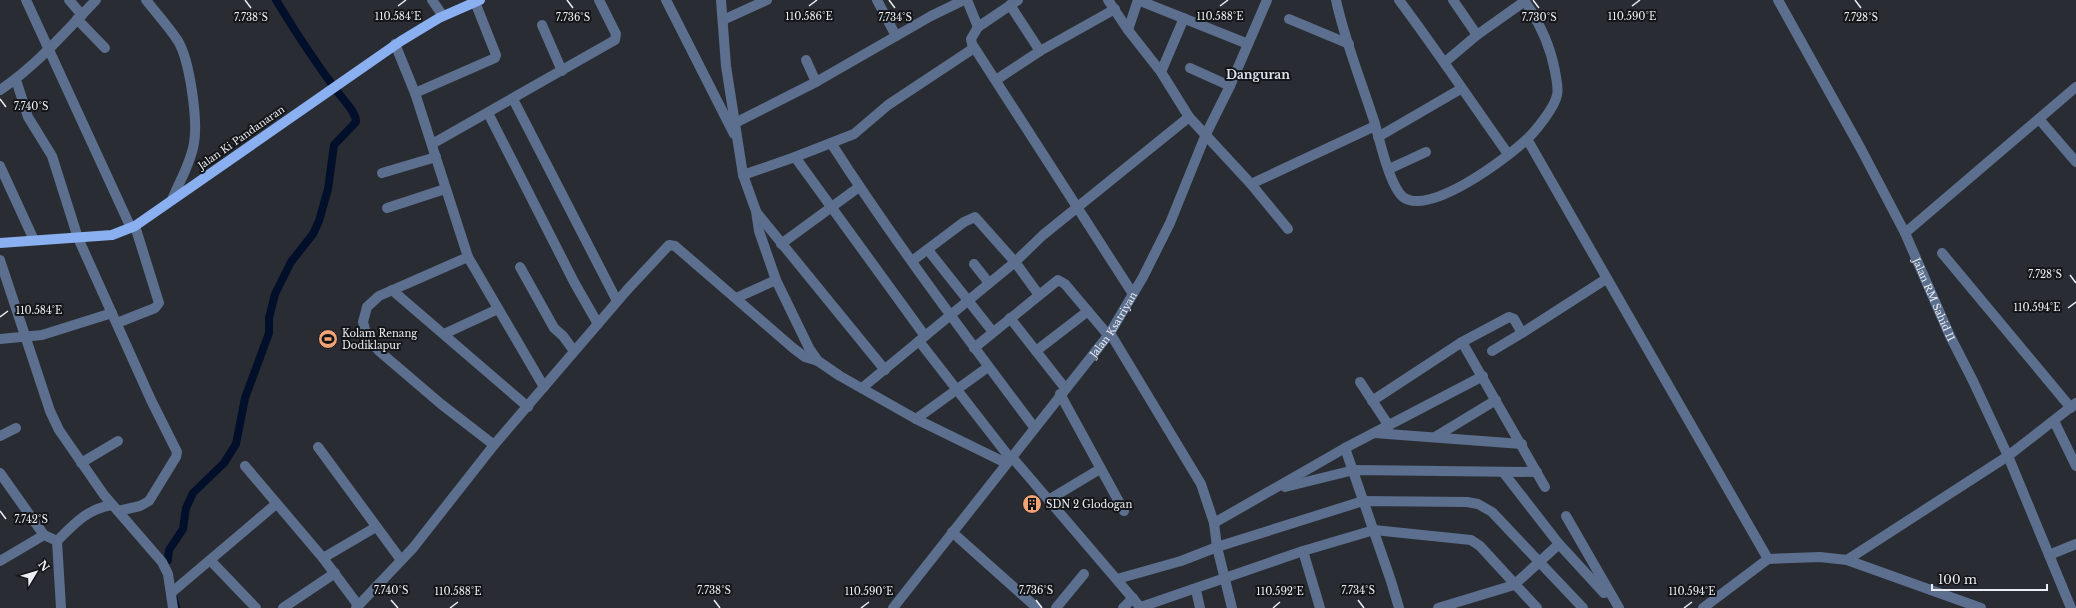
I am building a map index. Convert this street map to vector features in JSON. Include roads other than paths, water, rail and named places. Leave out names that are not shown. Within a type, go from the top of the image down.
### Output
[{"type":"main road","name":"Jalan Ki Pandanaran","points":[[0,243],[112,235],[133,227],[396,44],[443,16],[478,1]]},
{"type":"street","points":[[26,0],[133,227],[159,304],[155,308],[117,323]]},
{"type":"street","points":[[69,0],[80,17],[105,48]]},
{"type":"street","points":[[0,90],[16,80],[49,49],[96,0]]},
{"type":"street","points":[[146,0],[176,39],[182,50],[188,72],[194,114],[193,147],[172,200]]},
{"type":"street","points":[[432,0],[443,16]]},
{"type":"street","points":[[432,144],[616,40],[616,34],[599,0]]},
{"type":"street","points":[[666,0],[738,142]]},
{"type":"street","points":[[721,0],[726,66],[743,175],[756,211],[759,231],[776,280],[804,339],[818,361]]},
{"type":"street","points":[[722,20],[767,0]]},
{"type":"street","points":[[877,0],[896,36]]},
{"type":"street","points":[[735,123],[816,82],[931,16],[965,0],[978,27]]},
{"type":"street","points":[[1108,0],[1128,30],[1161,72],[1189,117],[1251,184],[1288,229]]},
{"type":"street","points":[[1128,30],[1138,0],[1248,44]]},
{"type":"street","name":"Jalan Ksatriyan","points":[[893,608],[1034,427],[1109,334],[1133,294],[1170,223],[1206,134],[1230,86],[1267,0]]},
{"type":"street","points":[[1336,0],[1389,169],[1401,195],[1408,201],[1418,202],[1434,199],[1446,194],[1476,177],[1508,154],[1527,139],[1552,107],[1558,90],[1548,41],[1541,25],[1525,0],[1477,35],[1445,62]]},
{"type":"street","points":[[1399,0],[1445,62],[1508,154]]},
{"type":"street","points":[[1453,0],[1477,35]]},
{"type":"street","name":"Jalan RM Sahid II","points":[[1778,0],[1862,149],[1905,233],[1950,336],[2008,456],[2071,608]]},
{"type":"street","points":[[415,93],[496,57],[478,1]]},
{"type":"street","points":[[1040,51],[1014,2],[978,27],[971,39],[974,48],[1133,294]]},
{"type":"street","points":[[996,80],[1040,51],[1115,9]]},
{"type":"street","points":[[1161,72],[1184,18]]},
{"type":"street","points":[[1290,19],[1349,44]]},
{"type":"street","points":[[542,25],[562,71]]},
{"type":"street","points":[[396,44],[415,93],[468,256],[544,387]]},
{"type":"street","points":[[743,175],[859,132],[888,105],[974,48]]},
{"type":"street","points":[[806,60],[816,82]]},
{"type":"street","points":[[1190,68],[1230,86]]},
{"type":"street","points":[[0,561],[51,538],[88,512],[100,507],[111,503],[140,506],[149,500],[176,457],[177,452],[151,400],[78,238],[52,156],[28,117],[16,80]]},
{"type":"street","points":[[1905,233],[2076,87]]},
{"type":"street","points":[[1378,137],[1461,89],[1463,90]]},
{"type":"street","points":[[513,99],[617,301]]},
{"type":"street","points":[[488,113],[574,282],[598,324]]},
{"type":"street","points":[[862,388],[1015,262],[1043,235],[1189,117]]},
{"type":"street","points":[[2039,118],[2076,162]]},
{"type":"street","points":[[1251,184],[1375,126]]},
{"type":"street","points":[[1527,139],[1768,559]]},
{"type":"street","points":[[831,143],[859,186],[949,315],[1034,427]]},
{"type":"street","points":[[1389,169],[1426,152]]},
{"type":"street","points":[[382,173],[436,157]]},
{"type":"street","points":[[795,157],[922,338],[956,390],[1009,459],[1050,499],[1141,608],[1165,604],[1225,578],[1374,530],[1471,540],[1480,546],[1514,585],[1537,608]]},
{"type":"street","points":[[0,166],[34,240]]},
{"type":"street","points":[[781,244],[830,206],[859,186]]},
{"type":"street","points":[[386,208],[445,189]]},
{"type":"street","points":[[756,211],[781,244],[885,370]]},
{"type":"street","points":[[912,261],[964,222],[975,217],[1015,262],[1039,295]]},
{"type":"street","points":[[245,466],[335,573],[357,607],[413,548],[494,445],[617,301],[667,247],[672,245],[805,357],[818,361],[862,388],[916,418],[1009,459]]},
{"type":"street","points":[[928,250],[993,332]]},
{"type":"street","points":[[1847,560],[2008,456],[2073,406],[1942,254]]},
{"type":"street","points":[[468,256],[379,296],[367,307],[363,319],[367,337],[379,351],[440,404],[494,445]]},
{"type":"street","points":[[0,260],[52,418],[63,437],[111,503],[162,562],[175,590],[173,608]]},
{"type":"street","points":[[974,264],[989,283]]},
{"type":"street","points":[[520,267],[555,330],[563,336],[574,351]]},
{"type":"street","points":[[1492,350],[1522,333],[1606,279]]},
{"type":"street","points":[[736,298],[776,280]]},
{"type":"street","points":[[974,348],[1039,295],[1060,280],[1109,334],[1201,484],[1214,523],[1217,547],[1232,608]]},
{"type":"street","points":[[392,290],[528,407]]},
{"type":"street","points":[[444,334],[498,309]]},
{"type":"street","points":[[1036,352],[1088,311]]},
{"type":"street","points":[[0,340],[42,335],[112,313]]},
{"type":"street","points":[[1372,401],[1462,342],[1509,317],[1514,319],[1522,333]]},
{"type":"street","points":[[1010,318],[1063,391],[1100,469],[1124,511]]},
{"type":"street","points":[[1462,342],[1522,444],[1545,487]]},
{"type":"street","points":[[916,418],[988,367]]},
{"type":"street","points":[[1214,523],[1345,448],[1483,376]]},
{"type":"street","points":[[1360,382],[1389,426]]},
{"type":"street","points":[[1435,437],[1496,400]]},
{"type":"street","points":[[2054,421],[2076,466]]},
{"type":"street","points":[[0,436],[16,428]]},
{"type":"street","points":[[1374,433],[1522,444]]},
{"type":"street","points":[[82,463],[118,441]]},
{"type":"street","points":[[318,447],[401,560]]},
{"type":"street","points":[[1345,448],[1374,530],[1398,608]]},
{"type":"street","points":[[1050,499],[1100,469]]},
{"type":"street","points":[[1274,489],[1354,470],[1537,472]]},
{"type":"street","points":[[1503,472],[1559,544],[1604,593]]},
{"type":"street","points":[[0,473],[51,538],[61,608]]},
{"type":"street","points":[[1117,579],[1181,561],[1217,547],[1363,501],[1467,502],[1478,504],[1492,512],[1583,608]]},
{"type":"street","points":[[175,590],[276,504]]},
{"type":"street","points":[[1566,516],[1619,608]]},
{"type":"street","points":[[323,558],[376,527]]},
{"type":"street","points":[[952,532],[1038,608]]},
{"type":"street","points":[[1438,608],[1514,585],[1559,544]]},
{"type":"street","points":[[2048,555],[2076,544]]},
{"type":"street","points":[[1303,552],[1320,608]]},
{"type":"street","points":[[1703,608],[1768,559],[1832,557],[1847,560],[1981,608]]},
{"type":"street","points":[[210,560],[256,608]]},
{"type":"street","points":[[283,608],[335,573]]},
{"type":"street","points":[[1056,608],[1084,574]]},
{"type":"street","points":[[1196,590],[1200,608]]},
{"type":"street","points":[[1123,608],[1132,598]]},
{"type":"waterway","points":[[168,560],[169,550],[183,529],[186,508],[193,493],[224,463],[236,444],[245,398],[269,333],[269,318],[275,294],[291,262],[313,234],[319,221],[328,189],[334,145],[356,122],[353,111],[331,84],[276,0]]},
{"type":"waterway","points":[[176,597],[179,608]]},
{"type":"place","name":"Kolam Renang Dodiklapur","points":[[328,339]]},
{"type":"place","name":"SDN 2 Glodogan","points":[[1032,504]]},
{"type":"district","name":"Danguran","points":[[1258,75]]}]
